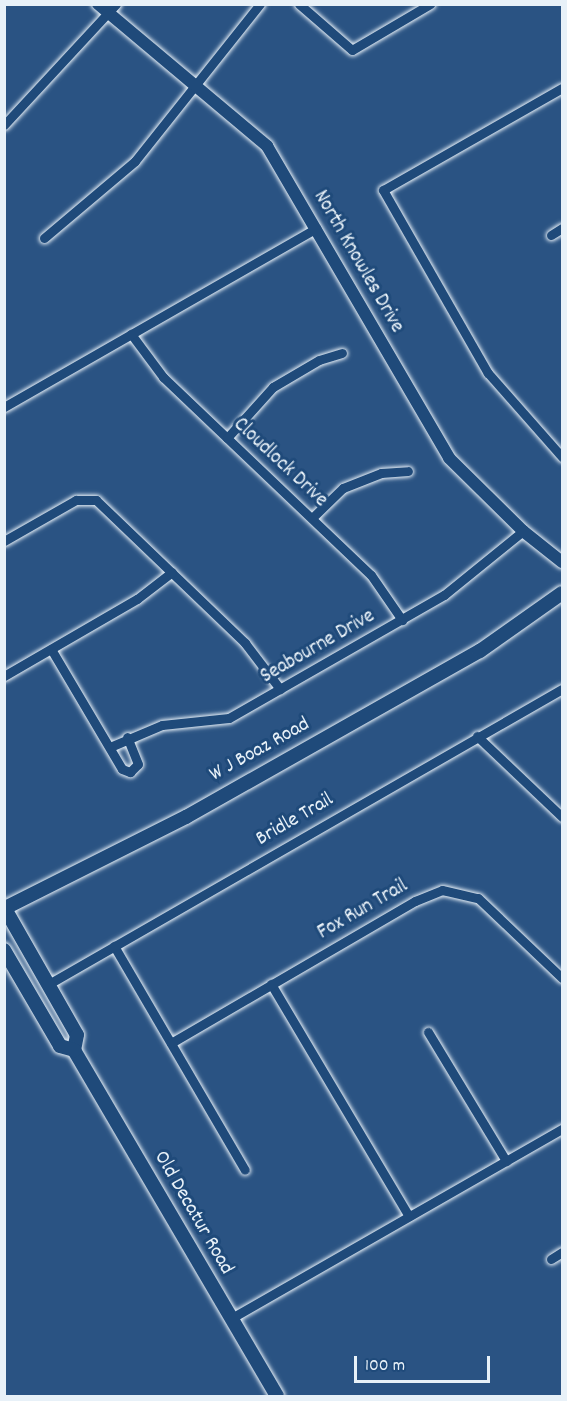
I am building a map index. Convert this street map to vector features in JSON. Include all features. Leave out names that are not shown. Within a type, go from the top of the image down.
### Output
[{"type":"main road","name":"W J Boaz Road","points":[[5,908],[186,817],[531,618],[562,593]]},
{"type":"main road","name":"W J Boaz Road","points":[[531,618],[540,620],[562,604]]},
{"type":"main road","name":"Old Decatur Road","points":[[5,908],[77,1035],[74,1050],[277,1396]]},
{"type":"main road","name":"Old Decatur Road","points":[[4,950],[60,1046],[74,1050]]},
{"type":"street","name":"North Knowles Drive","points":[[98,4],[112,9],[267,146],[449,458],[523,531],[562,563]]},
{"type":"street","points":[[44,238],[135,160],[260,4]]},
{"type":"street","points":[[299,4],[352,50],[430,4]]},
{"type":"street","points":[[4,125],[112,9]]},
{"type":"street","points":[[562,88],[383,190],[488,373],[562,457]]},
{"type":"street","points":[[4,407],[315,228]]},
{"type":"street","points":[[551,235],[562,228]]},
{"type":"street","name":"Cloudlock Drive","points":[[131,334],[162,377],[381,585],[402,620]]},
{"type":"street","points":[[227,438],[273,387],[319,360],[342,353]]},
{"type":"street","points":[[312,518],[343,488],[381,473],[408,471]]},
{"type":"street","points":[[4,541],[76,500],[90,498],[172,572],[253,651],[280,689]]},
{"type":"street","name":"Seabourne Drive","points":[[110,747],[127,737],[162,724],[229,717],[402,620],[463,582],[523,531]]},
{"type":"street","points":[[4,676],[147,593],[172,572]]},
{"type":"street","points":[[51,650],[122,769],[134,769],[138,764],[127,737]]},
{"type":"street","name":"Bridle Trail","points":[[47,985],[562,688]]},
{"type":"street","points":[[477,736],[562,817]]},
{"type":"street","name":"Fox Run Trail","points":[[171,1043],[415,901],[455,890],[489,906],[562,978]]},
{"type":"street","points":[[114,946],[244,1170]]},
{"type":"street","points":[[271,984],[409,1216]]},
{"type":"street","points":[[428,1032],[506,1161]]},
{"type":"street","points":[[230,1319],[562,1129]]},
{"type":"street","points":[[551,1259],[562,1252]]}]
